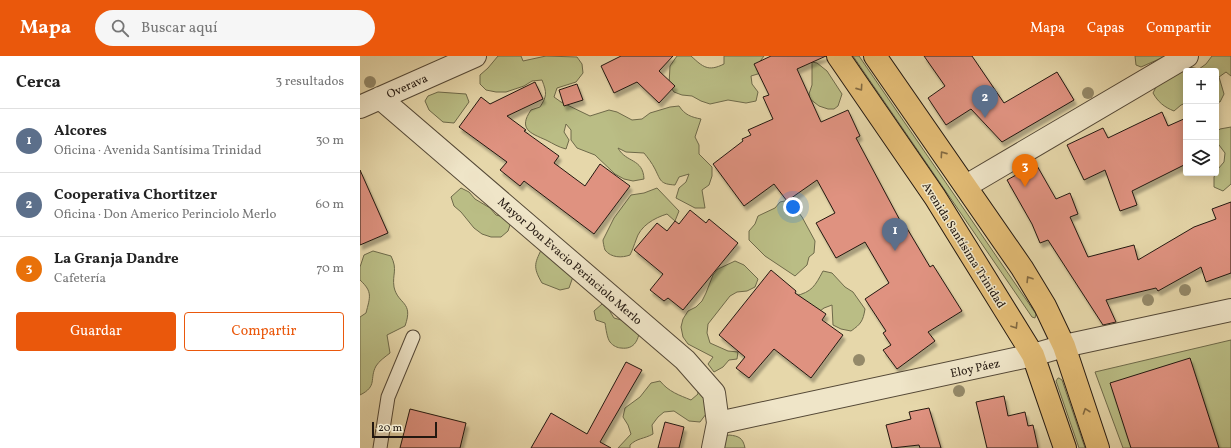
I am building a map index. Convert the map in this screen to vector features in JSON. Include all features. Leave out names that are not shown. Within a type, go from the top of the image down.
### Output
[{"type":"main road","name":"Avenida Santísima Trinidad","points":[[838,56],[935,197],[1033,355],[1065,448]]},
{"type":"main road","points":[[875,56],[1022,268],[1045,306],[1064,346],[1098,448]]},
{"type":"street","name":"Overava","points":[[360,107],[476,56]]},
{"type":"street","points":[[966,186],[1187,56]]},
{"type":"street","name":"Mayor Don Evacio Perinciolo Merlo","points":[[380,98],[685,360],[714,393],[718,423],[713,448]]},
{"type":"street","name":"Eloy Páez","points":[[718,423],[1033,355],[1064,346],[1231,310]]},
{"type":"lane","points":[[380,448],[388,397],[413,337]]},
{"type":"green space","points":[[498,56],[521,56],[523,61],[546,56],[577,57],[582,64],[583,73],[576,82],[557,88],[554,97],[590,116],[609,110],[617,112],[632,120],[642,119],[650,113],[679,106],[688,115],[701,119],[695,137],[699,145],[699,154],[712,167],[712,176],[709,185],[702,190],[705,208],[695,208],[676,198],[679,188],[686,182],[689,174],[679,177],[675,185],[666,184],[660,179],[653,165],[644,153],[626,152],[618,148],[621,153],[641,167],[644,179],[633,181],[624,179],[615,174],[595,155],[577,148],[571,140],[571,130],[566,124],[564,132],[569,140],[566,149],[535,135],[528,130],[526,126],[527,116],[531,110],[540,107],[546,94],[542,80],[532,81],[524,86],[506,92],[486,90],[480,84],[480,75]]},
{"type":"green space","points":[[677,56],[691,56],[702,65],[714,68],[724,64],[724,56],[764,56],[758,64],[761,73],[751,76],[752,84],[758,92],[756,101],[746,103],[728,100],[710,104],[692,96],[674,92],[669,85],[670,66]]},
{"type":"green space","points":[[853,56],[859,56],[1036,314],[1035,318],[1032,317]]},
{"type":"green space","points":[[1135,56],[1166,56],[1141,67],[1136,65]]},
{"type":"green space","points":[[1212,56],[1231,56],[1231,76],[1226,72],[1219,77],[1219,68],[1200,68],[1206,64]]},
{"type":"green space","points":[[812,62],[817,63],[827,71],[842,94],[838,106],[834,109],[819,106],[810,99],[809,94],[812,85]]},
{"type":"green space","points":[[1183,70],[1183,104],[1174,111],[1159,102],[1153,93],[1158,83]]},
{"type":"green space","points":[[1219,77],[1224,94],[1219,102]]},
{"type":"green space","points":[[438,92],[466,94],[469,102],[454,123],[443,122],[429,110],[425,101],[428,96]]},
{"type":"green space","points":[[1231,127],[1231,184],[1223,191],[1214,187],[1214,177],[1219,176],[1219,168],[1224,162],[1225,153],[1219,145],[1220,129]]},
{"type":"green space","points":[[461,188],[469,192],[475,199],[490,208],[496,215],[504,217],[511,222],[508,231],[501,237],[491,237],[482,234],[474,228],[454,206],[451,197]]},
{"type":"green space","points":[[657,188],[679,211],[675,221],[667,214],[648,223],[638,235],[630,255],[617,257],[607,253],[603,240],[614,218],[631,195],[644,193]]},
{"type":"green space","points":[[789,200],[802,217],[815,241],[814,253],[809,257],[807,265],[795,276],[765,256],[749,240],[749,231],[755,224],[758,216],[775,208],[780,202]]},
{"type":"green space","points":[[543,246],[575,271],[569,288],[560,290],[542,283],[537,272],[536,264]]},
{"type":"green space","points":[[373,251],[391,256],[394,265],[394,287],[396,293],[407,307],[408,312],[405,326],[387,335],[390,353],[377,364],[371,385],[366,392],[360,395],[360,317],[366,313],[369,303],[369,291],[360,280],[360,267],[364,255]]},
{"type":"green space","points":[[735,261],[744,265],[758,279],[755,287],[747,291],[737,292],[730,296],[708,324],[707,333],[710,343],[728,351],[738,352],[737,359],[729,360],[723,367],[714,372],[708,364],[713,357],[688,344],[683,337],[681,327],[683,319],[688,311],[696,307],[702,301],[713,275],[718,269]]},
{"type":"green space","points":[[823,271],[832,273],[845,287],[853,292],[865,309],[861,322],[851,331],[841,329],[833,325],[832,305],[824,308],[816,314],[795,296],[805,293],[812,288],[818,281]]},
{"type":"green space","points":[[602,304],[609,310],[614,318],[640,327],[639,336],[633,345],[626,348],[620,348],[614,346],[610,342],[607,336],[605,323],[596,320],[594,311]]},
{"type":"green space","points":[[1231,340],[1231,448],[1123,448],[1095,372]]},
{"type":"green space","points":[[1058,378],[1062,380],[1085,448],[1079,448],[1056,381]]},
{"type":"green space","points":[[660,381],[671,391],[691,400],[698,394],[697,385],[710,396],[706,414],[700,422],[689,421],[674,411],[664,412],[652,425],[653,434],[635,441],[630,445],[630,448],[618,448],[631,434],[623,417],[625,408],[640,397],[651,383]]},
{"type":"green space","points":[[729,435],[740,438],[745,448],[721,448],[724,437]]},
{"type":"building","points":[[621,56],[673,56],[659,71],[675,86],[659,103],[637,82],[614,93],[601,66]]},
{"type":"building","points":[[771,56],[826,56],[797,69],[821,122],[848,110],[860,136],[856,138],[903,226],[905,225],[930,267],[933,265],[962,311],[928,332],[935,341],[897,369],[883,350],[891,345],[883,333],[886,331],[865,299],[889,283],[865,242],[836,258],[816,223],[835,213],[817,180],[787,201],[774,184],[744,206],[713,164],[743,141],[742,139],[751,135],[748,130],[773,119],[763,97],[769,95],[754,64]]},
{"type":"building","points":[[924,56],[972,56],[1004,103],[1057,72],[1074,100],[1002,142],[971,109],[946,125],[928,98],[945,86]]},
{"type":"building","points":[[535,82],[543,99],[507,116],[526,130],[524,131],[559,156],[554,163],[585,186],[600,164],[630,186],[594,234],[524,181],[520,186],[500,170],[507,162],[459,127],[481,97],[490,104]]},
{"type":"building","points":[[577,84],[583,100],[564,106],[559,90]]},
{"type":"building","points":[[1162,112],[1168,126],[1183,119],[1183,166],[1132,191],[1137,205],[1120,211],[1105,170],[1084,180],[1067,145],[1103,128],[1108,138]]},
{"type":"building","points":[[1036,164],[1056,199],[1070,193],[1078,214],[1070,217],[1088,257],[1134,245],[1138,260],[1194,227],[1216,219],[1212,209],[1231,202],[1231,273],[1206,282],[1201,267],[1158,291],[1156,288],[1106,300],[1116,322],[1103,325],[1048,240],[1040,243],[1032,224],[1007,180]]},
{"type":"building","points":[[360,170],[388,233],[360,245]]},
{"type":"building","points":[[690,210],[706,223],[709,219],[738,243],[683,310],[668,298],[664,301],[650,290],[663,274],[634,250],[657,223],[667,231],[675,221],[679,224]]},
{"type":"building","points":[[771,270],[796,291],[795,293],[826,314],[822,320],[843,335],[811,378],[774,349],[749,378],[736,368],[745,357],[719,335]]},
{"type":"building","points":[[1190,358],[1219,448],[1131,448],[1110,383]]},
{"type":"building","points":[[626,362],[642,370],[600,442],[611,448],[531,448],[551,413],[587,434]]},
{"type":"building","points":[[1004,396],[1008,416],[1025,412],[1028,426],[1033,425],[1038,448],[987,448],[976,402]]},
{"type":"building","points":[[929,408],[941,448],[920,448],[919,445],[892,448],[886,425],[911,419],[909,412]]},
{"type":"building","points":[[410,409],[466,423],[460,448],[400,448]]},
{"type":"building","points":[[665,422],[684,427],[679,448],[658,448]]},
{"type":"place","name":"Cooperativa Chortitzer","points":[[985,118]]},
{"type":"place","name":"La Granja Dandre","points":[[1025,187]]},
{"type":"place","name":"Alcores","points":[[895,251]]}]
